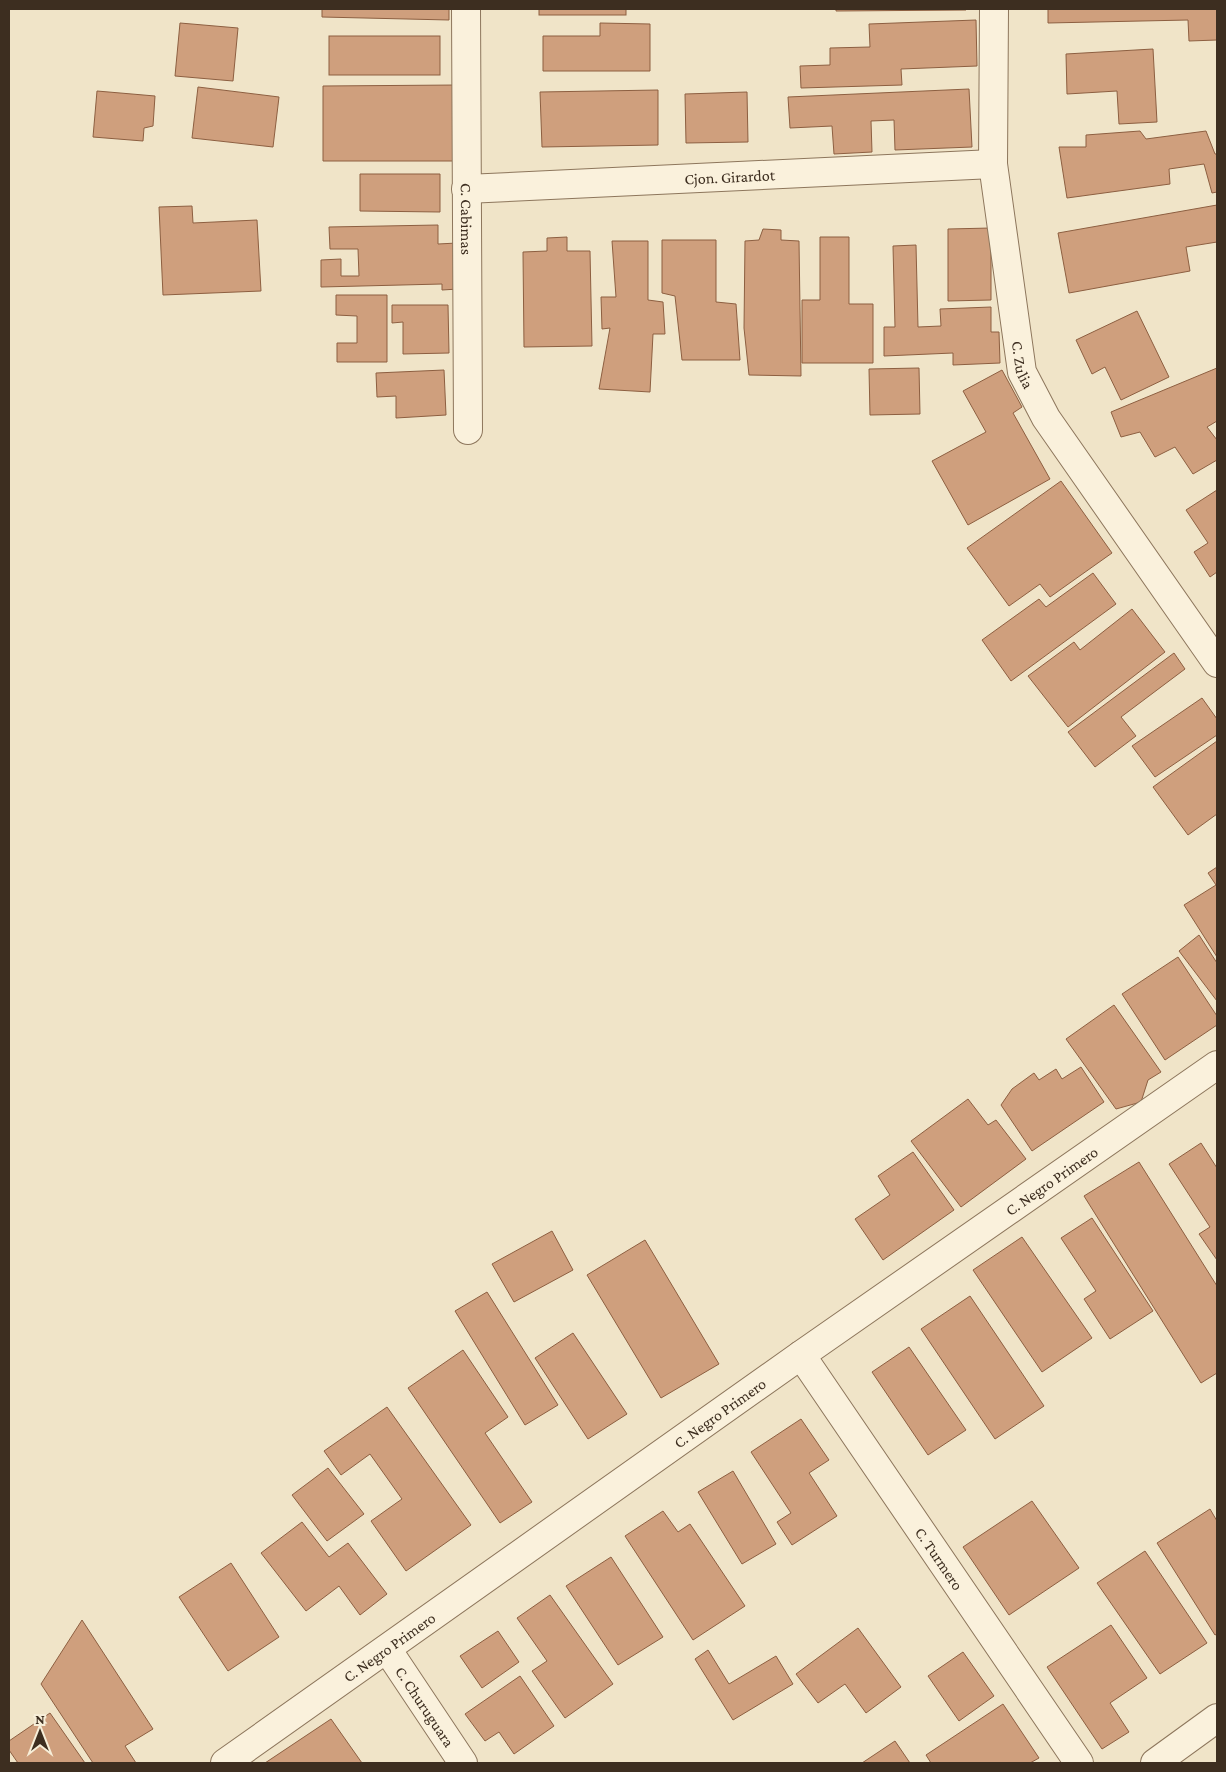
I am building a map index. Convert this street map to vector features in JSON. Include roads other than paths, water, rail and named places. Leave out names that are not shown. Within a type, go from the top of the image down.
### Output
[{"type":"street","name":"C. Cabimas","points":[[466,9],[468,430]]},
{"type":"street","name":"C. Zulia","points":[[994,9],[993,164],[1022,372],[1046,418],[1217,663]]},
{"type":"street","name":"Cjon. Girardot","points":[[466,189],[993,164]]},
{"type":"street","name":"C. Negro Primero","points":[[225,1763],[801,1355],[1217,1065]]},
{"type":"street","name":"C. Turmero","points":[[801,1355],[1079,1763]]},
{"type":"street","name":"C. Churuguara","points":[[387,1649],[464,1763]]},
{"type":"street","points":[[1155,1763],[1217,1718]]}]
